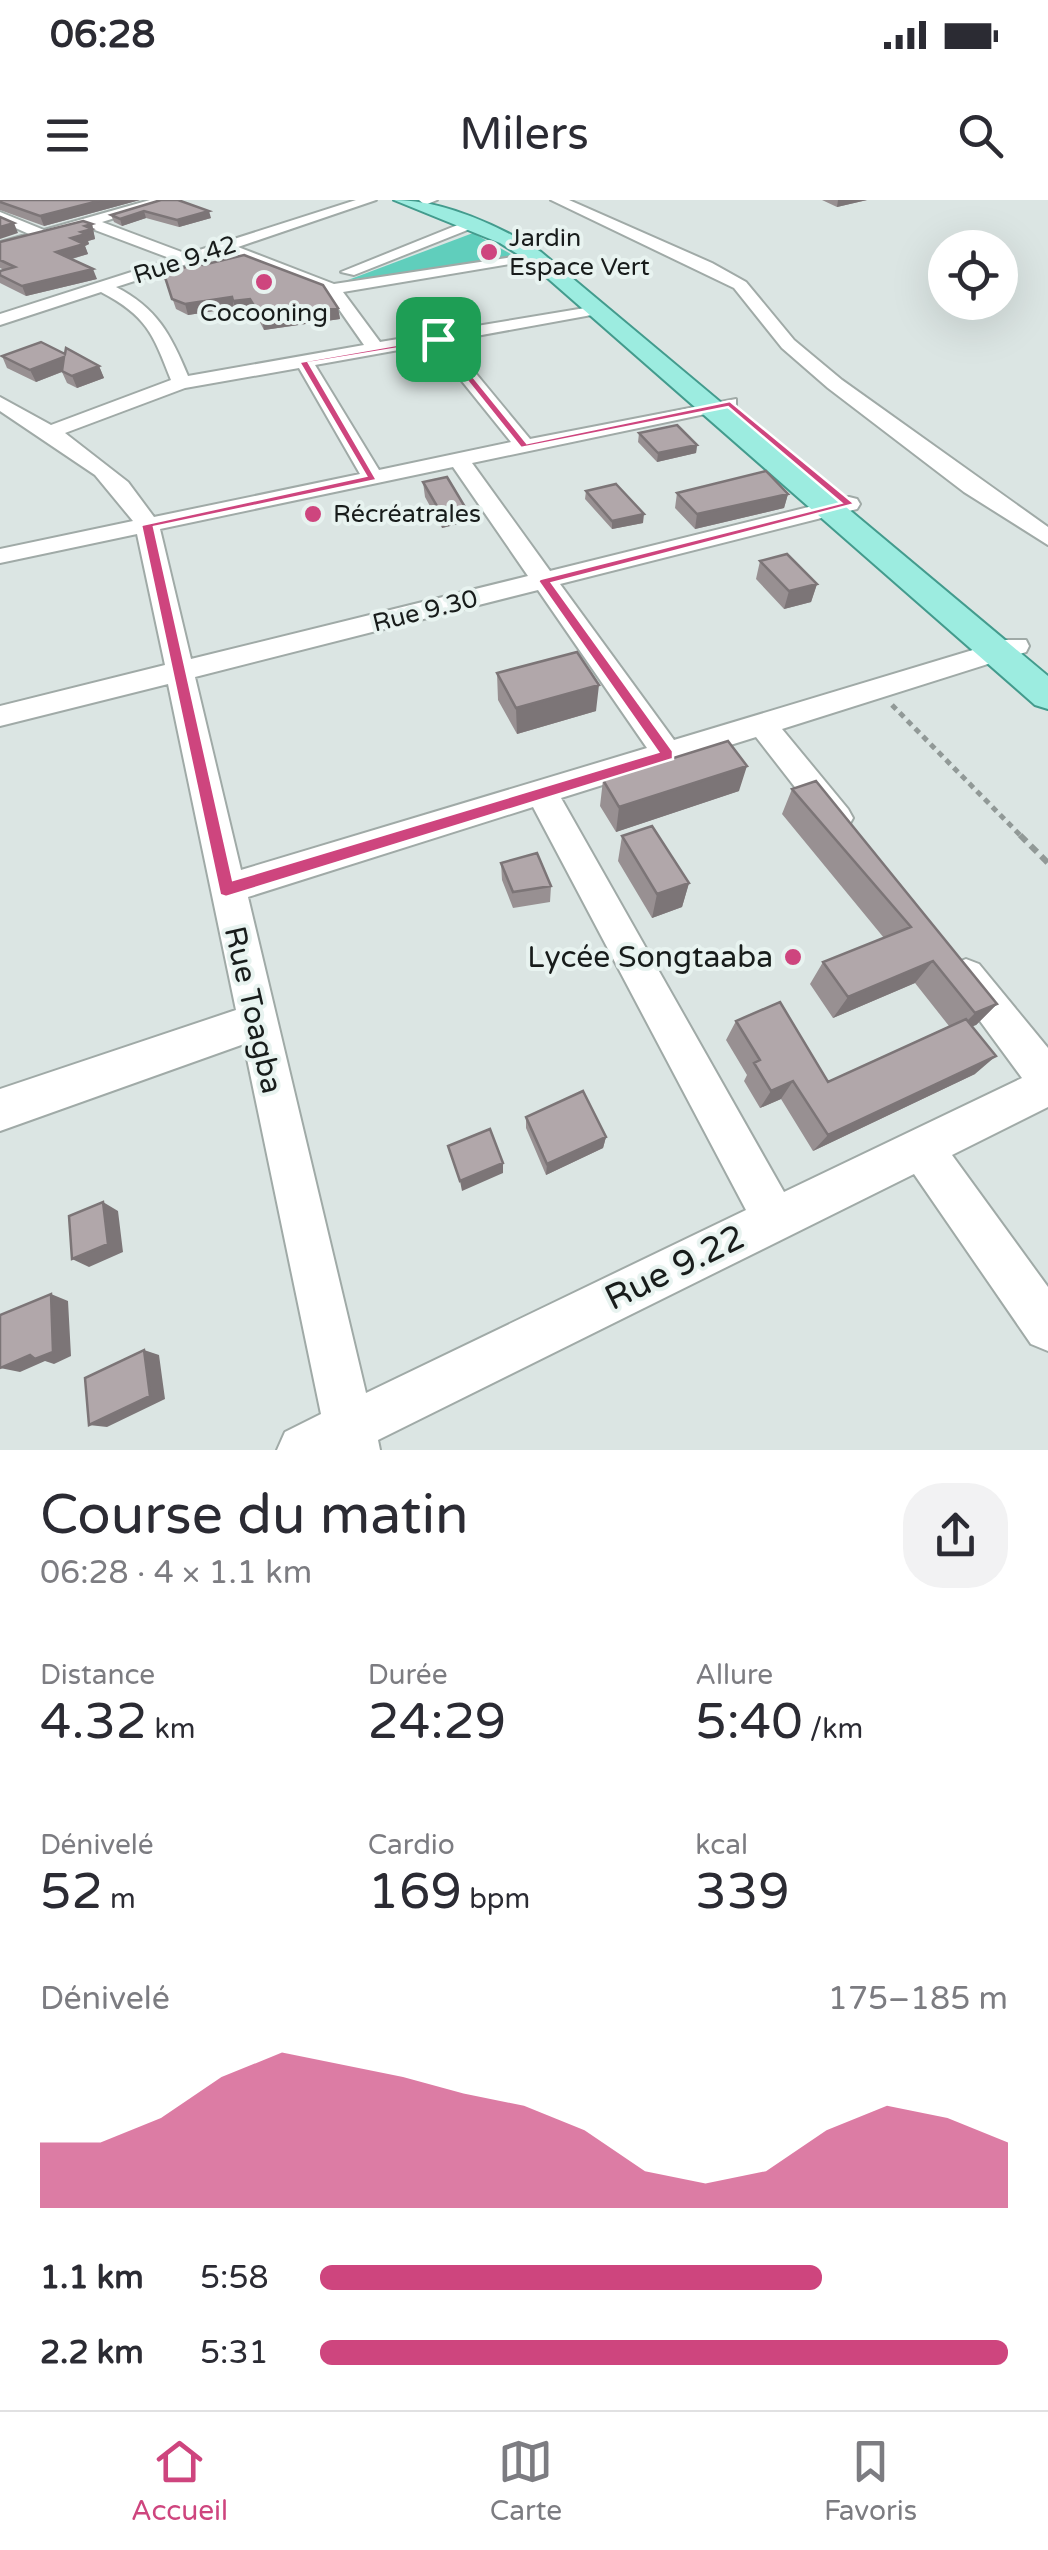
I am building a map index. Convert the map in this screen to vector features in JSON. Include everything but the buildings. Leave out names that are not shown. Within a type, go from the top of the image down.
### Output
[{"type":"main road","points":[[403,200],[507,239],[534,256],[721,405]]},
{"type":"main road","points":[[426,200],[534,244],[1006,649],[1048,696]]},
{"type":"main road","points":[[1006,649],[1048,673]]},
{"type":"street","points":[[0,247],[91,215],[111,215],[165,200]]},
{"type":"street","name":"Rue 9.42","points":[[0,320],[369,200]]},
{"type":"street","points":[[558,200],[707,266],[740,285],[788,344],[834,384],[1048,538]]},
{"type":"street","points":[[91,215],[186,260]]},
{"type":"street","points":[[0,216],[43,235]]},
{"type":"street","points":[[328,286],[470,224]]},
{"type":"street","points":[[224,247],[328,286],[534,256]]},
{"type":"street","points":[[328,286],[376,349]]},
{"type":"street","points":[[103,287],[148,311],[156,320],[182,383]]},
{"type":"street","points":[[50,432],[182,383],[597,309]]},
{"type":"street","points":[[438,339],[525,446]]},
{"type":"street","points":[[304,362],[373,478]]},
{"type":"street","name":"Rue Toagba","points":[[0,403],[50,432],[123,487],[147,525],[352,1439]]},
{"type":"street","points":[[0,556],[721,405]]},
{"type":"street","points":[[459,460],[668,755]]},
{"type":"street","name":"Rue 9.30","points":[[0,716],[840,507]]},
{"type":"street","points":[[226,890],[1006,649]]},
{"type":"street","points":[[762,724],[861,847]]},
{"type":"street","points":[[541,792],[774,1220]]},
{"type":"street","points":[[948,955],[1048,1078]]},
{"type":"street","points":[[0,1110],[256,1022]]},
{"type":"street","name":"Rue 9.22","points":[[303,1450],[352,1439],[774,1220],[1048,1086]]},
{"type":"street","points":[[921,1148],[1048,1327]]},
{"type":"path","points":[[876,689],[1048,863]]},
{"type":"green space","points":[[473,233],[518,258],[348,280]]},
{"type":"place","name":"Jardin Espace Vert","points":[[489,252]]},
{"type":"place","name":"Cocooning","points":[[264,282]]},
{"type":"place","name":"Récréatrales","points":[[313,514]]},
{"type":"place","name":"Lycée Songtaaba","points":[[793,957]]},
{"type":"route","points":[[438,339],[525,446],[730,404],[849,504],[544,581],[668,755],[226,890],[147,525],[373,478],[304,362],[438,339]]}]
